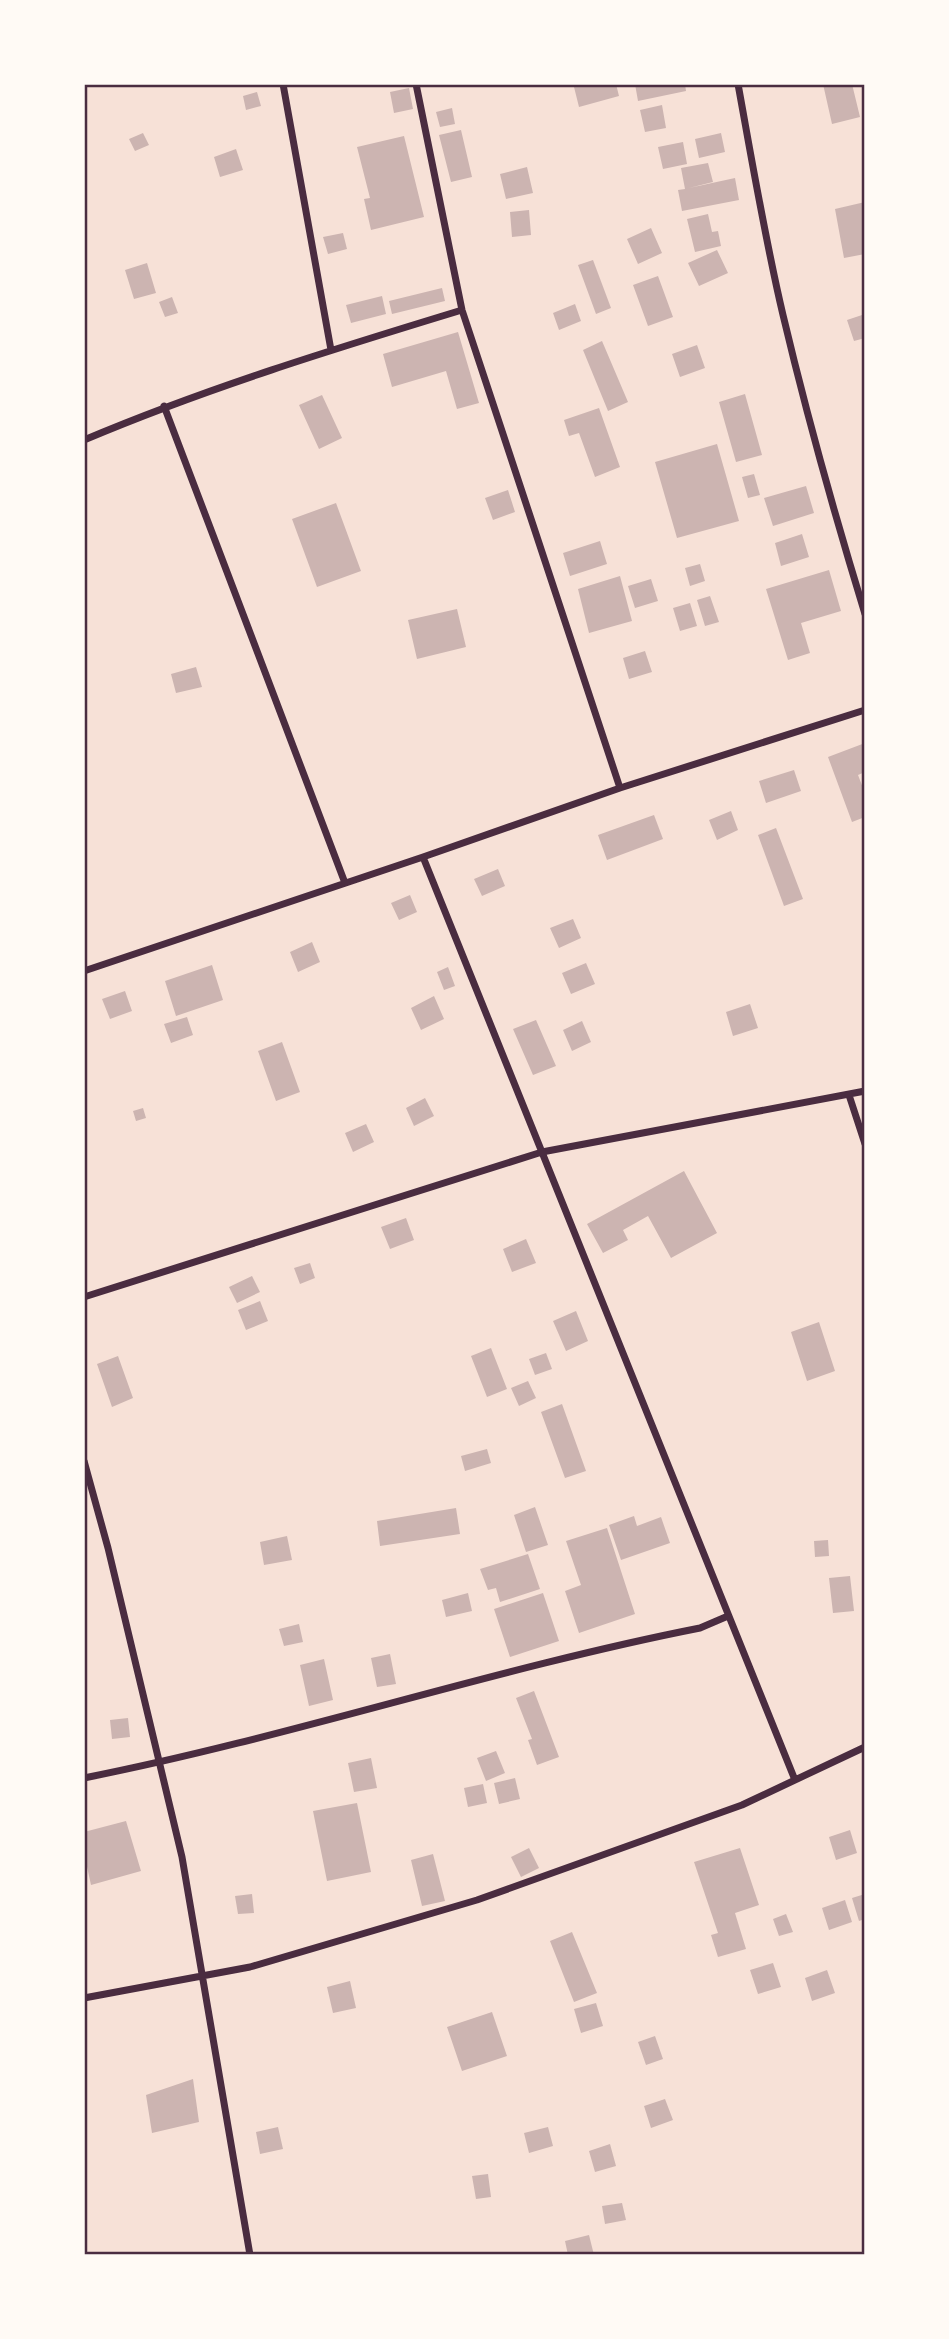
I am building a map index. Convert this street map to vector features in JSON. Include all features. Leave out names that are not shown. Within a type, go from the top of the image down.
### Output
[{"type":"street","points":[[283,84],[331,350]]},
{"type":"street","points":[[416,84],[462,310],[620,788]]},
{"type":"street","points":[[738,84],[782,314],[813,435],[865,614]]},
{"type":"street","points":[[84,440],[164,406],[462,310]]},
{"type":"street","points":[[164,406],[345,883]]},
{"type":"street","points":[[84,971],[620,788],[865,709]]},
{"type":"street","points":[[423,857],[795,1780]]},
{"type":"street","points":[[84,1297],[542,1152],[865,1091]]},
{"type":"street","points":[[849,1095],[865,1144]]},
{"type":"street","points":[[84,1461],[110,1557],[182,1857],[250,2255]]},
{"type":"street","points":[[84,1778],[158,1764],[410,1698],[700,1628],[729,1616]]},
{"type":"street","points":[[84,1998],[250,1967],[477,1900],[742,1805],[865,1747]]},
{"type":"building","points":[[584,84],[616,84],[619,96],[579,107],[574,87]]},
{"type":"building","points":[[635,84],[685,84],[686,91],[638,101]]},
{"type":"building","points":[[823,84],[852,84],[860,117],[832,124]]},
{"type":"building","points":[[409,88],[413,109],[394,113],[390,92]]},
{"type":"building","points":[[257,92],[261,106],[246,110],[243,96]]},
{"type":"building","points":[[662,105],[666,128],[645,132],[640,110]]},
{"type":"building","points":[[452,108],[455,124],[440,127],[436,112]]},
{"type":"building","points":[[461,130],[472,177],[451,182],[439,135]]},
{"type":"building","points":[[143,133],[149,145],[135,151],[129,139]]},
{"type":"building","points":[[721,133],[725,152],[699,158],[695,139]]},
{"type":"building","points":[[404,136],[424,217],[371,230],[364,199],[370,198],[357,147]]},
{"type":"building","points":[[683,142],[687,164],[663,169],[658,147]]},
{"type":"building","points":[[236,149],[243,170],[220,177],[214,157]]},
{"type":"building","points":[[708,163],[713,182],[689,188],[735,178],[739,200],[682,211],[678,190],[685,189],[681,168]]},
{"type":"building","points":[[527,167],[533,193],[506,199],[500,174]]},
{"type":"building","points":[[865,202],[865,254],[844,258],[835,209]]},
{"type":"building","points":[[529,210],[531,235],[512,237],[510,212]]},
{"type":"building","points":[[708,214],[712,232],[718,231],[721,246],[695,252],[687,219]]},
{"type":"building","points":[[651,228],[662,253],[638,264],[627,239]]},
{"type":"building","points":[[343,233],[347,249],[328,254],[323,237]]},
{"type":"building","points":[[717,250],[728,273],[699,286],[688,263]]},
{"type":"building","points":[[593,260],[611,308],[596,314],[578,265]]},
{"type":"building","points":[[147,263],[156,293],[134,299],[125,270]]},
{"type":"building","points":[[658,276],[673,317],[648,326],[633,285]]},
{"type":"building","points":[[442,288],[445,301],[392,314],[389,301]]},
{"type":"building","points":[[382,296],[386,314],[351,323],[346,305]]},
{"type":"building","points":[[172,297],[178,313],[165,317],[159,302]]},
{"type":"building","points":[[575,304],[581,321],[559,330],[553,313]]},
{"type":"building","points":[[865,314],[865,338],[854,341],[847,320]]},
{"type":"building","points":[[458,332],[479,403],[457,409],[446,371],[392,387],[383,354]]},
{"type":"building","points":[[602,341],[628,402],[608,411],[583,350]]},
{"type":"building","points":[[697,345],[705,368],[680,377],[672,354]]},
{"type":"building","points":[[745,394],[762,455],[736,462],[719,402]]},
{"type":"building","points":[[322,395],[342,438],[319,449],[299,405]]},
{"type":"building","points":[[599,408],[620,467],[595,477],[579,433],[569,436],[564,420]]},
{"type":"building","points":[[717,444],[739,521],[677,538],[655,462]]},
{"type":"building","points":[[754,474],[760,495],[748,498],[742,477]]},
{"type":"building","points":[[806,486],[814,513],[773,526],[764,498]]},
{"type":"building","points":[[508,490],[515,512],[493,520],[485,498]]},
{"type":"building","points":[[336,503],[361,571],[317,587],[292,519]]},
{"type":"building","points":[[802,534],[809,557],[781,566],[775,543]]},
{"type":"building","points":[[600,541],[607,564],[570,576],[563,553]]},
{"type":"building","points":[[700,564],[705,581],[690,586],[685,568]]},
{"type":"building","points":[[829,570],[841,611],[801,623],[810,653],[788,660],[766,589]]},
{"type":"building","points":[[620,576],[632,621],[589,633],[578,589]]},
{"type":"building","points":[[651,579],[658,601],[635,608],[628,586]]},
{"type":"building","points":[[710,596],[719,622],[705,626],[697,600]]},
{"type":"building","points":[[690,603],[697,626],[680,631],[673,608]]},
{"type":"building","points":[[457,609],[466,647],[417,659],[408,620]]},
{"type":"building","points":[[645,651],[652,672],[629,679],[623,658]]},
{"type":"building","points":[[196,667],[202,687],[176,693],[171,674]]},
{"type":"building","points":[[865,743],[865,772],[858,775],[865,793],[865,817],[852,822],[828,757]]},
{"type":"building","points":[[794,770],[801,791],[766,803],[759,781]]},
{"type":"building","points":[[731,811],[738,830],[717,840],[709,820]]},
{"type":"building","points":[[654,815],[663,839],[607,860],[598,835]]},
{"type":"building","points":[[776,828],[803,899],[784,906],[758,835]]},
{"type":"building","points":[[498,869],[505,886],[482,896],[474,879]]},
{"type":"building","points":[[410,895],[417,912],[399,920],[391,903]]},
{"type":"building","points":[[573,919],[581,938],[559,948],[550,928]]},
{"type":"building","points":[[312,942],[320,962],[298,972],[290,952]]},
{"type":"building","points":[[586,963],[595,984],[571,994],[562,973]]},
{"type":"building","points":[[212,965],[223,1000],[176,1016],[165,981]]},
{"type":"building","points":[[448,967],[455,986],[444,990],[437,972]]},
{"type":"building","points":[[125,991],[132,1011],[110,1019],[102,999]]},
{"type":"building","points":[[434,996],[444,1019],[421,1030],[411,1008]]},
{"type":"building","points":[[750,1004],[758,1028],[733,1036],[726,1012]]},
{"type":"building","points":[[187,1017],[193,1035],[171,1043],[164,1024]]},
{"type":"building","points":[[536,1020],[556,1066],[533,1075],[513,1029]]},
{"type":"building","points":[[582,1021],[591,1042],[572,1051],[563,1030]]},
{"type":"building","points":[[282,1042],[300,1092],[276,1101],[258,1051]]},
{"type":"building","points":[[425,1098],[434,1116],[414,1126],[406,1108]]},
{"type":"building","points":[[143,1108],[146,1118],[136,1121],[133,1111]]},
{"type":"building","points":[[366,1124],[374,1142],[353,1152],[345,1133]]},
{"type":"building","points":[[684,1171],[717,1233],[671,1258],[648,1216],[623,1230],[628,1240],[603,1253],[587,1224]]},
{"type":"building","points":[[406,1218],[414,1240],[390,1249],[381,1227]]},
{"type":"building","points":[[526,1239],[536,1263],[512,1272],[503,1249]]},
{"type":"building","points":[[310,1263],[315,1278],[300,1284],[294,1268]]},
{"type":"building","points":[[252,1276],[260,1292],[237,1303],[229,1287]]},
{"type":"building","points":[[260,1301],[268,1321],[246,1330],[238,1310]]},
{"type":"building","points":[[576,1311],[588,1341],[566,1351],[553,1321]]},
{"type":"building","points":[[819,1322],[835,1371],[807,1381],[791,1332]]},
{"type":"building","points":[[491,1348],[507,1389],[487,1397],[471,1356]]},
{"type":"building","points":[[546,1353],[552,1369],[535,1375],[529,1359]]},
{"type":"building","points":[[118,1356],[133,1398],[112,1407],[97,1364]]},
{"type":"building","points":[[528,1381],[536,1398],[519,1406],[511,1388]]},
{"type":"building","points":[[562,1404],[586,1471],[565,1478],[541,1412]]},
{"type":"building","points":[[487,1449],[491,1463],[465,1471],[461,1456]]},
{"type":"building","points":[[535,1507],[548,1545],[526,1552],[514,1515]]},
{"type":"building","points":[[456,1508],[460,1534],[380,1546],[377,1521]]},
{"type":"building","points":[[634,1516],[637,1526],[661,1517],[670,1543],[621,1560],[609,1525]]},
{"type":"building","points":[[607,1528],[635,1614],[579,1633],[565,1591],[581,1585],[566,1541]]},
{"type":"building","points":[[287,1536],[292,1560],[264,1565],[260,1542]]},
{"type":"building","points":[[828,1540],[829,1556],[815,1557],[814,1541]]},
{"type":"building","points":[[528,1554],[540,1589],[500,1602],[496,1588],[488,1590],[480,1569]]},
{"type":"building","points":[[850,1576],[854,1611],[833,1613],[829,1578]]},
{"type":"building","points":[[468,1593],[472,1611],[446,1617],[442,1600]]},
{"type":"building","points":[[543,1593],[559,1641],[510,1657],[494,1609]]},
{"type":"building","points":[[299,1624],[303,1642],[284,1646],[279,1629]]},
{"type":"building","points":[[390,1654],[396,1684],[377,1687],[371,1658]]},
{"type":"building","points":[[324,1659],[333,1700],[309,1706],[300,1665]]},
{"type":"building","points":[[534,1691],[559,1757],[537,1765],[528,1740],[532,1739],[516,1698]]},
{"type":"building","points":[[128,1718],[130,1737],[112,1739],[110,1720]]},
{"type":"building","points":[[496,1751],[505,1773],[486,1781],[477,1758]]},
{"type":"building","points":[[371,1758],[377,1788],[354,1792],[348,1763]]},
{"type":"building","points":[[515,1778],[520,1799],[499,1804],[494,1783]]},
{"type":"building","points":[[483,1784],[487,1803],[468,1807],[464,1788]]},
{"type":"building","points":[[357,1803],[371,1872],[327,1881],[313,1811]]},
{"type":"building","points":[[126,1821],[141,1871],[91,1885],[84,1853],[84,1832]]},
{"type":"building","points":[[850,1830],[857,1853],[836,1860],[829,1837]]},
{"type":"building","points":[[529,1848],[539,1868],[521,1877],[511,1857]]},
{"type":"building","points":[[740,1848],[759,1905],[735,1913],[746,1949],[718,1957],[711,1935],[718,1933],[694,1862]]},
{"type":"building","points":[[433,1854],[445,1901],[422,1906],[411,1860]]},
{"type":"building","points":[[252,1894],[254,1913],[238,1914],[235,1896]]},
{"type":"building","points":[[865,1894],[865,1919],[859,1921],[852,1898]]},
{"type":"building","points":[[845,1900],[852,1922],[829,1930],[822,1908]]},
{"type":"building","points":[[786,1914],[793,1932],[779,1936],[773,1919]]},
{"type":"building","points":[[572,1932],[597,1993],[574,2002],[550,1941]]},
{"type":"building","points":[[773,1963],[781,1987],[758,1994],[750,1970]]},
{"type":"building","points":[[827,1970],[835,1993],[812,2001],[805,1978]]},
{"type":"building","points":[[350,1981],[356,2008],[333,2013],[327,1987]]},
{"type":"building","points":[[596,2003],[603,2026],[581,2033],[574,2009]]},
{"type":"building","points":[[492,2012],[507,2056],[462,2071],[447,2027]]},
{"type":"building","points":[[655,2036],[663,2059],[646,2065],[638,2042]]},
{"type":"building","points":[[193,2079],[199,2122],[152,2133],[146,2095]]},
{"type":"building","points":[[665,2099],[673,2120],[651,2128],[644,2106]]},
{"type":"building","points":[[278,2127],[283,2149],[260,2154],[256,2132]]},
{"type":"building","points":[[548,2127],[553,2146],[529,2153],[524,2133]]},
{"type":"building","points":[[610,2144],[616,2166],[595,2172],[589,2151]]},
{"type":"building","points":[[488,2174],[491,2197],[476,2199],[472,2176]]},
{"type":"building","points":[[622,2203],[626,2220],[605,2224],[602,2206]]},
{"type":"building","points":[[589,2235],[594,2255],[568,2255],[565,2241]]}]
